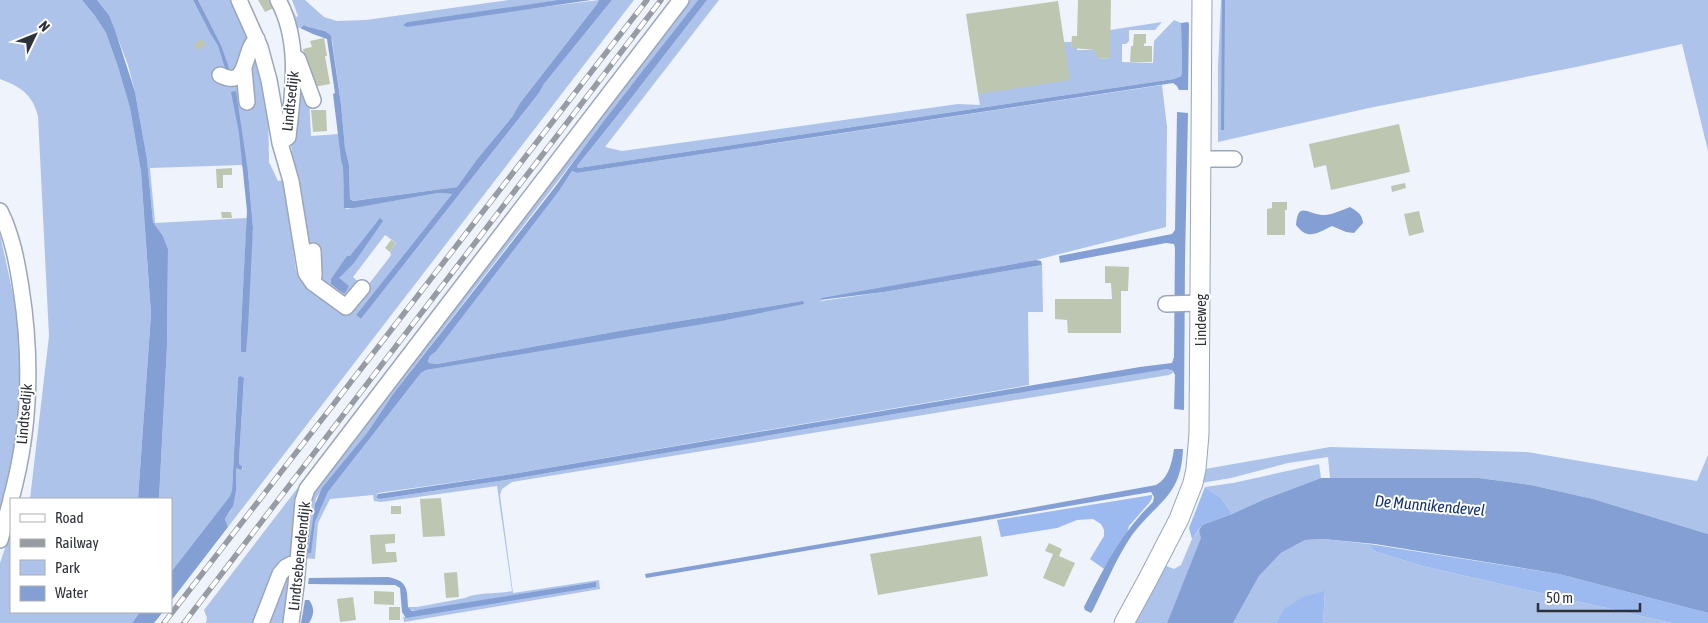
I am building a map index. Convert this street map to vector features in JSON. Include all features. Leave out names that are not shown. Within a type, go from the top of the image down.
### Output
[{"type":"main road","name":"Lindeweg","points":[[1124,623],[1170,536],[1194,483],[1196,469],[1199,434],[1181,304],[1200,159],[1202,0]]},
{"type":"street","name":"Lindtsedijk","points":[[239,0],[256,39],[269,80],[280,143],[288,137],[293,86],[294,48],[282,7],[276,6]]},
{"type":"street","name":"Lindtsebenedendijk","points":[[291,623],[306,489],[681,0]]},
{"type":"street","points":[[247,102],[244,70],[249,50],[256,39]]},
{"type":"street","points":[[294,48],[309,94]]},
{"type":"street","points":[[220,75],[226,78],[233,78],[240,75],[244,70]]},
{"type":"street","points":[[280,143],[291,181],[306,273],[313,283],[346,307],[362,288]]},
{"type":"street","points":[[1200,159],[1234,159]]},
{"type":"street","name":"Lindtsedijk","points":[[0,211],[17,259],[24,307],[28,362],[26,413],[18,474],[11,498]]},
{"type":"street","points":[[313,251],[313,283]]},
{"type":"street","name":"Lindtsedijk","points":[[0,540],[10,503]]},
{"type":"street","points":[[261,623],[280,574],[286,567],[298,561]]},
{"type":"green space","points":[[0,0],[82,0],[106,33],[118,67],[130,108],[141,172],[151,314],[138,498],[30,498],[49,336],[38,116],[36,108],[25,92],[0,79]]},
{"type":"green space","points":[[97,0],[193,0],[218,46],[226,72],[221,45],[198,0],[233,0],[249,33],[248,79],[253,48],[268,104],[269,162],[278,181],[284,180],[296,270],[301,280],[347,312],[389,258],[390,252],[396,243],[385,235],[353,277],[361,284],[347,300],[319,284],[310,251],[292,164],[291,139],[296,69],[309,97],[311,136],[339,134],[346,209],[438,193],[452,194],[356,315],[361,319],[612,0],[634,0],[228,527],[225,519],[231,510],[236,491],[236,468],[243,469],[239,464],[239,460],[244,378],[238,378],[232,490],[230,496],[172,571],[172,498],[159,498],[167,346],[168,249],[163,236],[153,222],[147,159],[135,92],[128,65],[109,15]],"holes":[[[241,165],[248,172],[253,227],[241,351],[247,218],[155,223],[150,168]]]},
{"type":"green space","points":[[280,0],[288,0],[296,17],[298,16],[292,0],[305,0],[324,17],[337,21],[366,20],[509,0],[563,0],[407,22],[403,25],[599,0],[457,187],[352,201],[350,199],[349,165],[345,148],[332,40],[322,30],[304,25],[294,31]]},
{"type":"green space","points":[[690,0],[698,0],[393,394],[367,433],[316,498],[309,553],[315,522],[328,492],[421,373],[426,370],[803,301],[619,331],[437,364],[429,363],[430,356],[559,191],[572,171],[577,173],[1162,85],[1167,127],[1166,227],[1036,260],[821,299],[821,301],[884,292],[1042,265],[1043,312],[1028,312],[1029,385],[506,475],[378,493],[376,498],[380,499],[506,480],[1141,372],[1167,369],[1174,372],[1169,375],[512,482],[502,489],[500,495],[513,593],[599,580],[600,589],[404,622],[403,615],[404,617],[596,582],[422,610],[409,609],[408,607],[417,607],[475,595],[512,591],[497,486],[381,502],[374,501],[373,495],[330,499],[318,523],[315,559],[304,558],[302,554],[312,492]]},
{"type":"green space","points":[[707,0],[719,0],[605,147],[622,151],[958,104],[980,105],[978,94],[1064,42],[1072,42],[1071,48],[1077,48],[1077,50],[1095,50],[1095,55],[1098,56],[1098,59],[1110,58],[1110,30],[1162,22],[1155,30],[1129,30],[1129,41],[1126,44],[1122,44],[1122,62],[1153,63],[1154,41],[1174,20],[1181,23],[1182,72],[1181,76],[1174,79],[578,168],[577,166]]},
{"type":"green space","points":[[1221,0],[1708,0],[1708,151],[1682,44],[1369,108],[1218,142],[1218,67]]},
{"type":"green space","points":[[0,234],[16,308],[23,372],[11,483],[0,516]]},
{"type":"green space","points":[[1330,447],[1527,452],[1697,481],[1708,455],[1708,534],[1593,499],[1531,485],[1479,478],[1330,478],[1328,457],[1288,463],[1231,478],[1201,483],[1205,469]]},
{"type":"green space","points":[[1319,464],[1321,478],[1265,499],[1232,514],[1221,498],[1205,487],[1233,483]]},
{"type":"green space","points":[[303,481],[305,482],[295,550],[257,623],[206,623],[207,618],[204,610]]},
{"type":"green space","points":[[1199,530],[1202,537],[1167,623],[1133,623],[1164,565],[1174,569],[1181,565],[1192,539]]},
{"type":"green space","points":[[10,533],[10,613],[139,613],[132,623],[0,623],[0,563]]},
{"type":"green space","points":[[1323,539],[1369,544],[1374,551],[1422,566],[1672,623],[1323,623],[1325,592],[1285,609],[1276,623],[1233,623],[1259,576],[1281,553],[1305,540]]},
{"type":"green space","points":[[291,572],[285,623],[264,623],[281,581]]},
{"type":"shaded area","points":[[1205,487],[1221,498],[1232,514],[1202,525],[1192,539],[1189,528]]},
{"type":"shaded area","points":[[1152,495],[1150,502],[1129,526],[1125,540],[1107,571],[1090,559],[1104,536],[1101,524],[1093,519],[1077,520],[1057,528],[1001,537],[997,520]]},
{"type":"shaded area","points":[[1369,544],[1559,574],[1708,613],[1708,623],[1672,623],[1422,566],[1374,551]]},
{"type":"shaded area","points":[[1325,591],[1323,623],[1276,623],[1284,609],[1303,597]]},
{"type":"water","points":[[82,0],[97,0],[109,15],[115,30],[135,92],[147,159],[153,222],[163,236],[168,249],[167,346],[159,498],[138,498],[151,314],[141,172],[130,108],[118,67],[106,33]]},
{"type":"water","points":[[193,0],[198,0],[221,45],[230,71],[226,72],[218,46]]},
{"type":"water","points":[[559,0],[591,0],[407,27],[403,25],[407,22]]},
{"type":"water","points":[[599,0],[612,0],[361,319],[356,315],[452,194],[438,193],[354,208],[344,208],[343,168],[327,39],[300,28],[304,25],[328,33],[331,36],[345,148],[349,165],[350,199],[353,201],[457,187]]},
{"type":"water","points":[[698,0],[707,0],[577,166],[578,168],[1174,79],[1181,76],[1182,72],[1181,23],[1188,22],[1188,90],[1179,90],[1173,83],[577,173],[572,171],[559,191],[436,351],[430,356],[429,363],[437,364],[619,331],[803,301],[804,304],[721,321],[426,370],[421,373],[328,492],[315,522],[311,553],[308,553],[315,504],[322,488],[367,433],[393,394]]},
{"type":"water","points":[[1222,0],[1225,0],[1224,130],[1221,130]]},
{"type":"water","points":[[236,91],[248,172],[253,227],[246,352],[241,352],[241,328],[247,211],[239,133],[231,92]]},
{"type":"water","points":[[1177,112],[1188,113],[1184,410],[1174,409],[1175,375],[1173,371],[1167,369],[506,480],[380,499],[376,498],[378,494],[506,475],[1172,363],[1174,357],[1174,244],[1166,243],[1060,263],[1059,256],[1172,234],[1175,230]]},
{"type":"water","points":[[1350,207],[1362,217],[1363,223],[1354,233],[1332,226],[1317,233],[1309,234],[1300,230],[1296,225],[1301,211],[1325,215]]},
{"type":"water","points":[[380,218],[383,221],[354,263],[339,278],[349,286],[345,293],[343,293],[331,284],[331,279],[347,256],[350,256]]},
{"type":"water","points":[[1036,260],[1041,261],[1042,265],[884,292],[820,300],[822,298]]},
{"type":"water","points":[[240,376],[244,378],[239,460],[239,464],[243,467],[241,470],[236,468],[236,491],[233,506],[225,519],[228,527],[172,600],[172,571],[230,496],[232,490],[238,378]]},
{"type":"water","points":[[1174,449],[1183,449],[1181,466],[1172,490],[1130,538],[1091,613],[1085,610],[1084,607],[1122,539],[1153,502],[1154,497],[1151,492],[646,578],[645,574],[1156,485],[1167,474]]},
{"type":"water","name":"De Munnikendevel","points":[[1321,478],[1479,478],[1531,485],[1593,499],[1708,534],[1708,613],[1559,574],[1375,544],[1323,539],[1305,540],[1281,553],[1259,576],[1233,623],[1167,623],[1201,538],[1199,530],[1202,525]]},
{"type":"water","points":[[388,577],[403,584],[407,591],[408,607],[412,611],[596,582],[596,587],[406,618],[402,612],[400,588],[395,585],[308,584],[309,578]]},
{"type":"water","points":[[305,600],[309,600],[311,603],[313,614],[309,623],[301,623]]},
{"type":"water","points":[[139,613],[162,613],[154,623],[132,623]]},
{"type":"building","points":[[258,0],[272,0],[276,7],[265,12]]},
{"type":"building","points":[[1078,0],[1111,0],[1110,58],[1098,59],[1098,56],[1095,56],[1095,50],[1071,48],[1072,36],[1077,36]]},
{"type":"building","points":[[1058,1],[1070,80],[978,94],[966,14]]},
{"type":"building","points":[[1134,34],[1146,34],[1144,46],[1152,46],[1152,62],[1130,62]]},
{"type":"building","points":[[324,38],[330,84],[314,87],[310,83],[303,49],[312,47],[310,41]]},
{"type":"building","points":[[203,39],[206,46],[196,50],[194,43]]},
{"type":"building","points":[[311,110],[326,110],[327,131],[313,132]]},
{"type":"building","points":[[1399,124],[1410,172],[1331,190],[1326,165],[1314,168],[1309,144]]},
{"type":"building","points":[[232,168],[232,175],[223,175],[223,188],[217,188],[216,169]]},
{"type":"building","points":[[1405,183],[1406,188],[1392,192],[1391,186]]},
{"type":"building","points":[[1272,202],[1287,202],[1287,210],[1285,210],[1285,235],[1267,235],[1267,209],[1272,208]]},
{"type":"building","points":[[1419,211],[1424,232],[1409,236],[1404,214]]},
{"type":"building","points":[[221,212],[231,212],[232,218],[222,218]]},
{"type":"building","points":[[391,240],[396,243],[390,252],[385,248]]},
{"type":"building","points":[[1105,266],[1129,267],[1128,291],[1121,291],[1121,333],[1068,333],[1067,320],[1055,319],[1055,299],[1112,299],[1111,283],[1105,283]]},
{"type":"building","points":[[441,498],[445,536],[423,537],[420,499]]},
{"type":"building","points":[[391,506],[401,506],[401,514],[391,514]]},
{"type":"building","points":[[290,525],[296,526],[295,533],[290,533]]},
{"type":"building","points":[[395,534],[395,543],[385,544],[386,552],[396,552],[397,562],[372,564],[370,535]]},
{"type":"building","points":[[981,536],[988,576],[878,595],[870,554]]},
{"type":"building","points":[[1049,543],[1062,549],[1059,556],[1075,563],[1064,587],[1043,578],[1053,554],[1045,551]]},
{"type":"building","points":[[457,572],[459,597],[446,598],[444,573]]},
{"type":"building","points":[[374,591],[394,592],[394,605],[374,604]]},
{"type":"building","points":[[353,597],[356,620],[340,622],[337,599]]},
{"type":"building","points":[[389,607],[400,607],[400,620],[389,620]]},
{"type":"railway","points":[[172,613],[647,0]]},
{"type":"railway","points":[[184,623],[661,0]]},
{"type":"railway","points":[[164,623],[172,613]]}]
